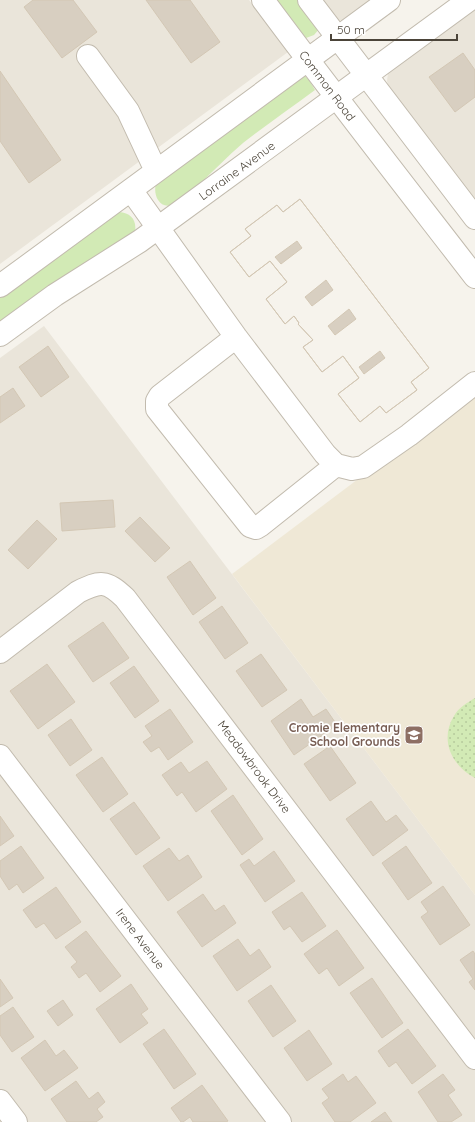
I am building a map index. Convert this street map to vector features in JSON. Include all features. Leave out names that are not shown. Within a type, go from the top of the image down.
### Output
[{"type":"street","name":"Common Road","points":[[263,0],[307,60],[475,278]]},
{"type":"street","points":[[310,0],[421,149],[475,218]]},
{"type":"street","points":[[0,286],[389,0]]},
{"type":"street","name":"Lorraine Avenue","points":[[0,335],[55,295],[126,252],[469,0]]},
{"type":"street","points":[[88,56],[128,112],[156,171]]},
{"type":"street","points":[[393,170],[421,149]]},
{"type":"street","points":[[131,190],[236,336],[325,454],[336,465],[352,469],[363,467],[409,435],[475,383]]},
{"type":"street","points":[[236,336],[160,396],[157,401],[158,409],[250,526],[256,528],[336,465]]},
{"type":"street","name":"Meadowbrook Drive","points":[[0,652],[78,592],[91,586],[105,584],[115,588],[125,598],[475,1058]]},
{"type":"street","name":"Irene Avenue","points":[[0,756],[280,1122]]},
{"type":"street","points":[[0,1101],[16,1122]]},
{"type":"shaded area","points":[[0,0],[249,0],[288,52],[0,264]]},
{"type":"shaded area","points":[[320,0],[375,0],[343,21],[336,19]]},
{"type":"shaded area","points":[[475,6],[475,202],[389,89],[387,81],[388,73],[394,66]]},
{"type":"shaded area","points":[[44,326],[475,895],[475,1122],[0,1122],[0,358]]},
{"type":"shaded area","name":"Cromie Elementary School Grounds","points":[[475,391],[475,895],[232,574]]},
{"type":"green space","points":[[277,0],[298,0],[320,28],[314,35],[306,38]]},
{"type":"green space","points":[[303,74],[315,90],[243,143],[183,199],[176,204],[167,206],[160,202],[155,192],[156,184]]},
{"type":"green space","points":[[119,212],[127,214],[132,218],[135,224],[135,232],[0,325],[0,297],[113,214]]},
{"type":"green space","points":[[475,698],[475,778],[460,767],[454,759],[450,752],[448,734],[450,725],[458,710]]},
{"type":"building","points":[[33,0],[73,0],[97,32],[62,58],[24,7]]},
{"type":"building","points":[[146,0],[190,0],[220,42],[191,63]]},
{"type":"building","points":[[463,53],[475,70],[475,97],[455,112],[429,77]]},
{"type":"building","points":[[0,71],[61,160],[29,183],[0,141]]},
{"type":"building","points":[[300,199],[429,368],[411,382],[417,390],[386,413],[380,406],[360,422],[338,394],[359,378],[343,356],[322,372],[303,347],[313,340],[298,324],[299,323],[294,316],[285,324],[266,299],[287,282],[270,261],[249,277],[230,252],[251,236],[245,229],[277,205],[283,212]],"holes":[[[297,241],[302,248],[281,264],[275,257]],[[326,280],[333,290],[312,306],[305,297]],[[349,309],[356,319],[335,335],[328,326]],[[380,351],[385,358],[364,374],[359,367]]]},
{"type":"building","points":[[300,199],[429,368],[411,382],[417,390],[386,413],[380,406],[360,422],[338,394],[359,378],[343,356],[322,372],[303,347],[313,340],[298,324],[299,323],[294,316],[285,324],[266,299],[287,282],[270,261],[249,277],[230,252],[251,236],[245,229],[277,205],[283,212]]},
{"type":"building","points":[[48,346],[69,377],[41,397],[19,367]]},
{"type":"building","points":[[13,388],[25,406],[0,423],[0,397]]},
{"type":"building","points":[[113,500],[115,527],[62,531],[60,503]]},
{"type":"building","points":[[140,517],[170,548],[155,562],[125,531]]},
{"type":"building","points":[[37,520],[57,539],[28,569],[8,550]]},
{"type":"building","points":[[190,561],[216,598],[193,615],[167,577]]},
{"type":"building","points":[[222,606],[248,643],[225,659],[199,622]]},
{"type":"building","points":[[103,622],[129,658],[93,682],[68,646]]},
{"type":"building","points":[[261,654],[287,690],[262,707],[236,671]]},
{"type":"building","points":[[47,664],[75,702],[38,729],[10,691]]},
{"type":"building","points":[[134,666],[159,701],[135,718],[110,683]]},
{"type":"building","points":[[301,699],[313,717],[326,709],[337,725],[294,755],[271,721]]},
{"type":"building","points":[[170,709],[193,742],[168,760],[159,747],[151,752],[143,742],[152,736],[145,726]]},
{"type":"building","points":[[71,719],[92,750],[70,766],[48,735]]},
{"type":"building","points":[[330,746],[356,783],[330,801],[304,764]]},
{"type":"building","points":[[102,757],[128,794],[103,812],[76,775]]},
{"type":"building","points":[[207,761],[227,789],[196,812],[182,792],[177,796],[162,775],[181,762],[189,773]]},
{"type":"building","points":[[233,795],[263,839],[242,855],[211,811]]},
{"type":"building","points":[[371,801],[386,822],[396,815],[408,830],[373,856],[346,819]]},
{"type":"building","points":[[134,802],[160,838],[136,855],[110,819]]},
{"type":"building","points":[[0,816],[14,836],[0,846]]},
{"type":"building","points":[[21,846],[44,878],[23,893],[17,884],[9,890],[0,876],[0,861]]},
{"type":"building","points":[[406,846],[432,883],[408,900],[382,863]]},
{"type":"building","points":[[169,848],[179,861],[188,855],[202,877],[168,901],[143,866]]},
{"type":"building","points":[[274,851],[295,881],[265,902],[240,865],[249,859],[254,866]]},
{"type":"building","points":[[443,886],[470,925],[440,945],[421,917],[428,912],[421,902]]},
{"type":"building","points":[[56,887],[81,922],[56,939],[44,923],[36,928],[23,910]]},
{"type":"building","points":[[302,892],[326,926],[302,942],[290,926],[284,930],[272,912]]},
{"type":"building","points":[[203,894],[215,911],[224,905],[236,923],[202,947],[177,912]]},
{"type":"building","points":[[337,930],[364,968],[339,986],[327,968],[319,974],[304,954]]},
{"type":"building","points":[[86,931],[121,976],[100,992],[86,973],[79,978],[71,967],[77,962],[65,947]]},
{"type":"building","points":[[238,939],[250,956],[259,949],[271,967],[237,991],[213,956]]},
{"type":"building","points":[[473,951],[475,954],[475,990],[469,982],[473,979],[460,960]]},
{"type":"building","points":[[372,978],[403,1023],[382,1038],[350,993]]},
{"type":"building","points":[[0,979],[13,998],[0,1007]]},
{"type":"building","points":[[131,984],[148,1009],[141,1014],[148,1023],[120,1043],[96,1009]]},
{"type":"building","points":[[271,985],[296,1021],[273,1037],[248,1001]]},
{"type":"building","points":[[63,1000],[73,1015],[58,1026],[47,1011]]},
{"type":"building","points":[[13,1007],[34,1037],[12,1052],[0,1035],[0,1016]]},
{"type":"building","points":[[164,1029],[196,1074],[174,1089],[143,1044]]},
{"type":"building","points":[[408,1029],[436,1066],[412,1084],[396,1062],[389,1067],[378,1051]]},
{"type":"building","points":[[309,1030],[332,1064],[307,1081],[284,1048]]},
{"type":"building","points":[[45,1040],[56,1056],[64,1050],[78,1068],[45,1091],[21,1058]]},
{"type":"building","points":[[343,1074],[348,1082],[356,1076],[376,1103],[350,1122],[335,1122],[322,1103],[329,1098],[322,1089]]},
{"type":"building","points":[[443,1074],[455,1090],[448,1095],[462,1115],[451,1122],[438,1122],[418,1092]]},
{"type":"building","points":[[76,1081],[89,1099],[98,1092],[105,1102],[97,1109],[103,1117],[96,1122],[67,1122],[51,1099]]},
{"type":"building","points":[[202,1085],[228,1121],[193,1122],[190,1117],[181,1122],[171,1108]]},
{"type":"building","points":[[385,1112],[392,1122],[371,1122]]},
{"type":"place","name":"Cromie Elementary School Grounds","points":[[414,735]]}]
